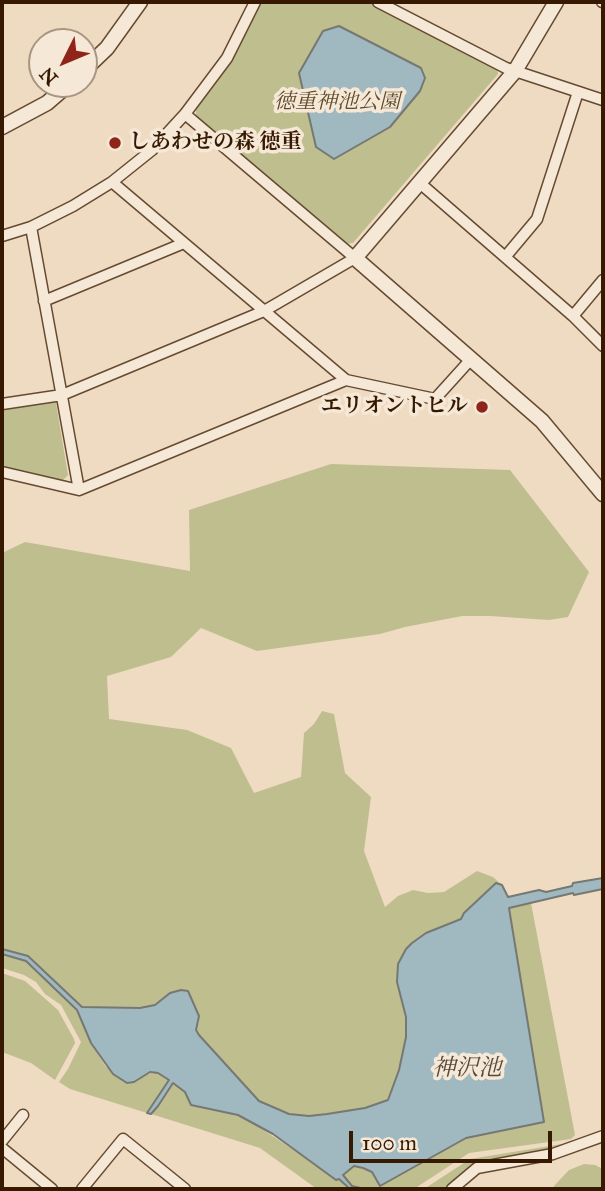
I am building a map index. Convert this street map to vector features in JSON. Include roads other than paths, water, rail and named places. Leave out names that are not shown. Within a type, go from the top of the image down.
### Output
[{"type":"street","points":[[98,57],[140,2]]},
{"type":"street","points":[[2,236],[31,227],[73,206],[112,183],[152,150],[185,114],[227,58],[255,2]]},
{"type":"street","points":[[378,2],[515,71],[603,100]]},
{"type":"street","points":[[2,404],[61,395],[264,311],[355,258],[515,71],[555,2]]},
{"type":"street","points":[[506,256],[537,219],[578,92]]},
{"type":"street","points":[[2,127],[53,98]]},
{"type":"street","points":[[185,114],[472,358],[542,421],[603,494]]},
{"type":"street","points":[[112,183],[346,380],[435,399],[472,358]]},
{"type":"street","points":[[421,184],[506,256],[603,346]]},
{"type":"street","points":[[31,227],[79,490]]},
{"type":"street","points":[[44,301],[184,243]]},
{"type":"street","points":[[573,316],[603,281]]},
{"type":"street","points":[[2,472],[79,490],[346,380]]},
{"type":"street","points":[[2,1141],[23,1115]]},
{"type":"street","points":[[452,1189],[477,1167],[554,1154],[603,1136]]},
{"type":"street","points":[[82,1189],[124,1139],[185,1189]]},
{"type":"street","points":[[2,1148],[52,1189]]},
{"type":"water","points":[[339,26],[421,68],[425,78],[420,91],[390,127],[334,159],[316,147],[299,73],[323,31]]},
{"type":"water","name":"神沢池","points":[[603,878],[603,889],[509,908],[544,1122],[466,1138],[380,1186],[372,1172],[363,1168],[354,1166],[343,1175],[352,1186],[365,1189],[350,1189],[273,1134],[238,1115],[191,1105],[185,1092],[173,1083],[158,1106],[151,1114],[147,1113],[169,1080],[158,1073],[150,1072],[134,1082],[127,1083],[113,1074],[91,1043],[77,1010],[26,961],[2,954],[2,949],[28,956],[82,1007],[140,1008],[155,1005],[170,993],[188,991],[199,1016],[196,1030],[199,1035],[259,1101],[289,1114],[327,1114],[365,1108],[388,1100],[399,1070],[406,1037],[406,1017],[397,982],[398,964],[412,943],[426,933],[461,919],[496,883],[502,885],[508,897],[539,890],[546,892],[572,886],[573,883]]},
{"type":"place","name":"しあわせの森 徳重","points":[[115,143]]},
{"type":"place","name":"エリオントヒル","points":[[482,407]]},
{"type":"park label","name":"徳重神池公園","points":[[337,103]]}]
